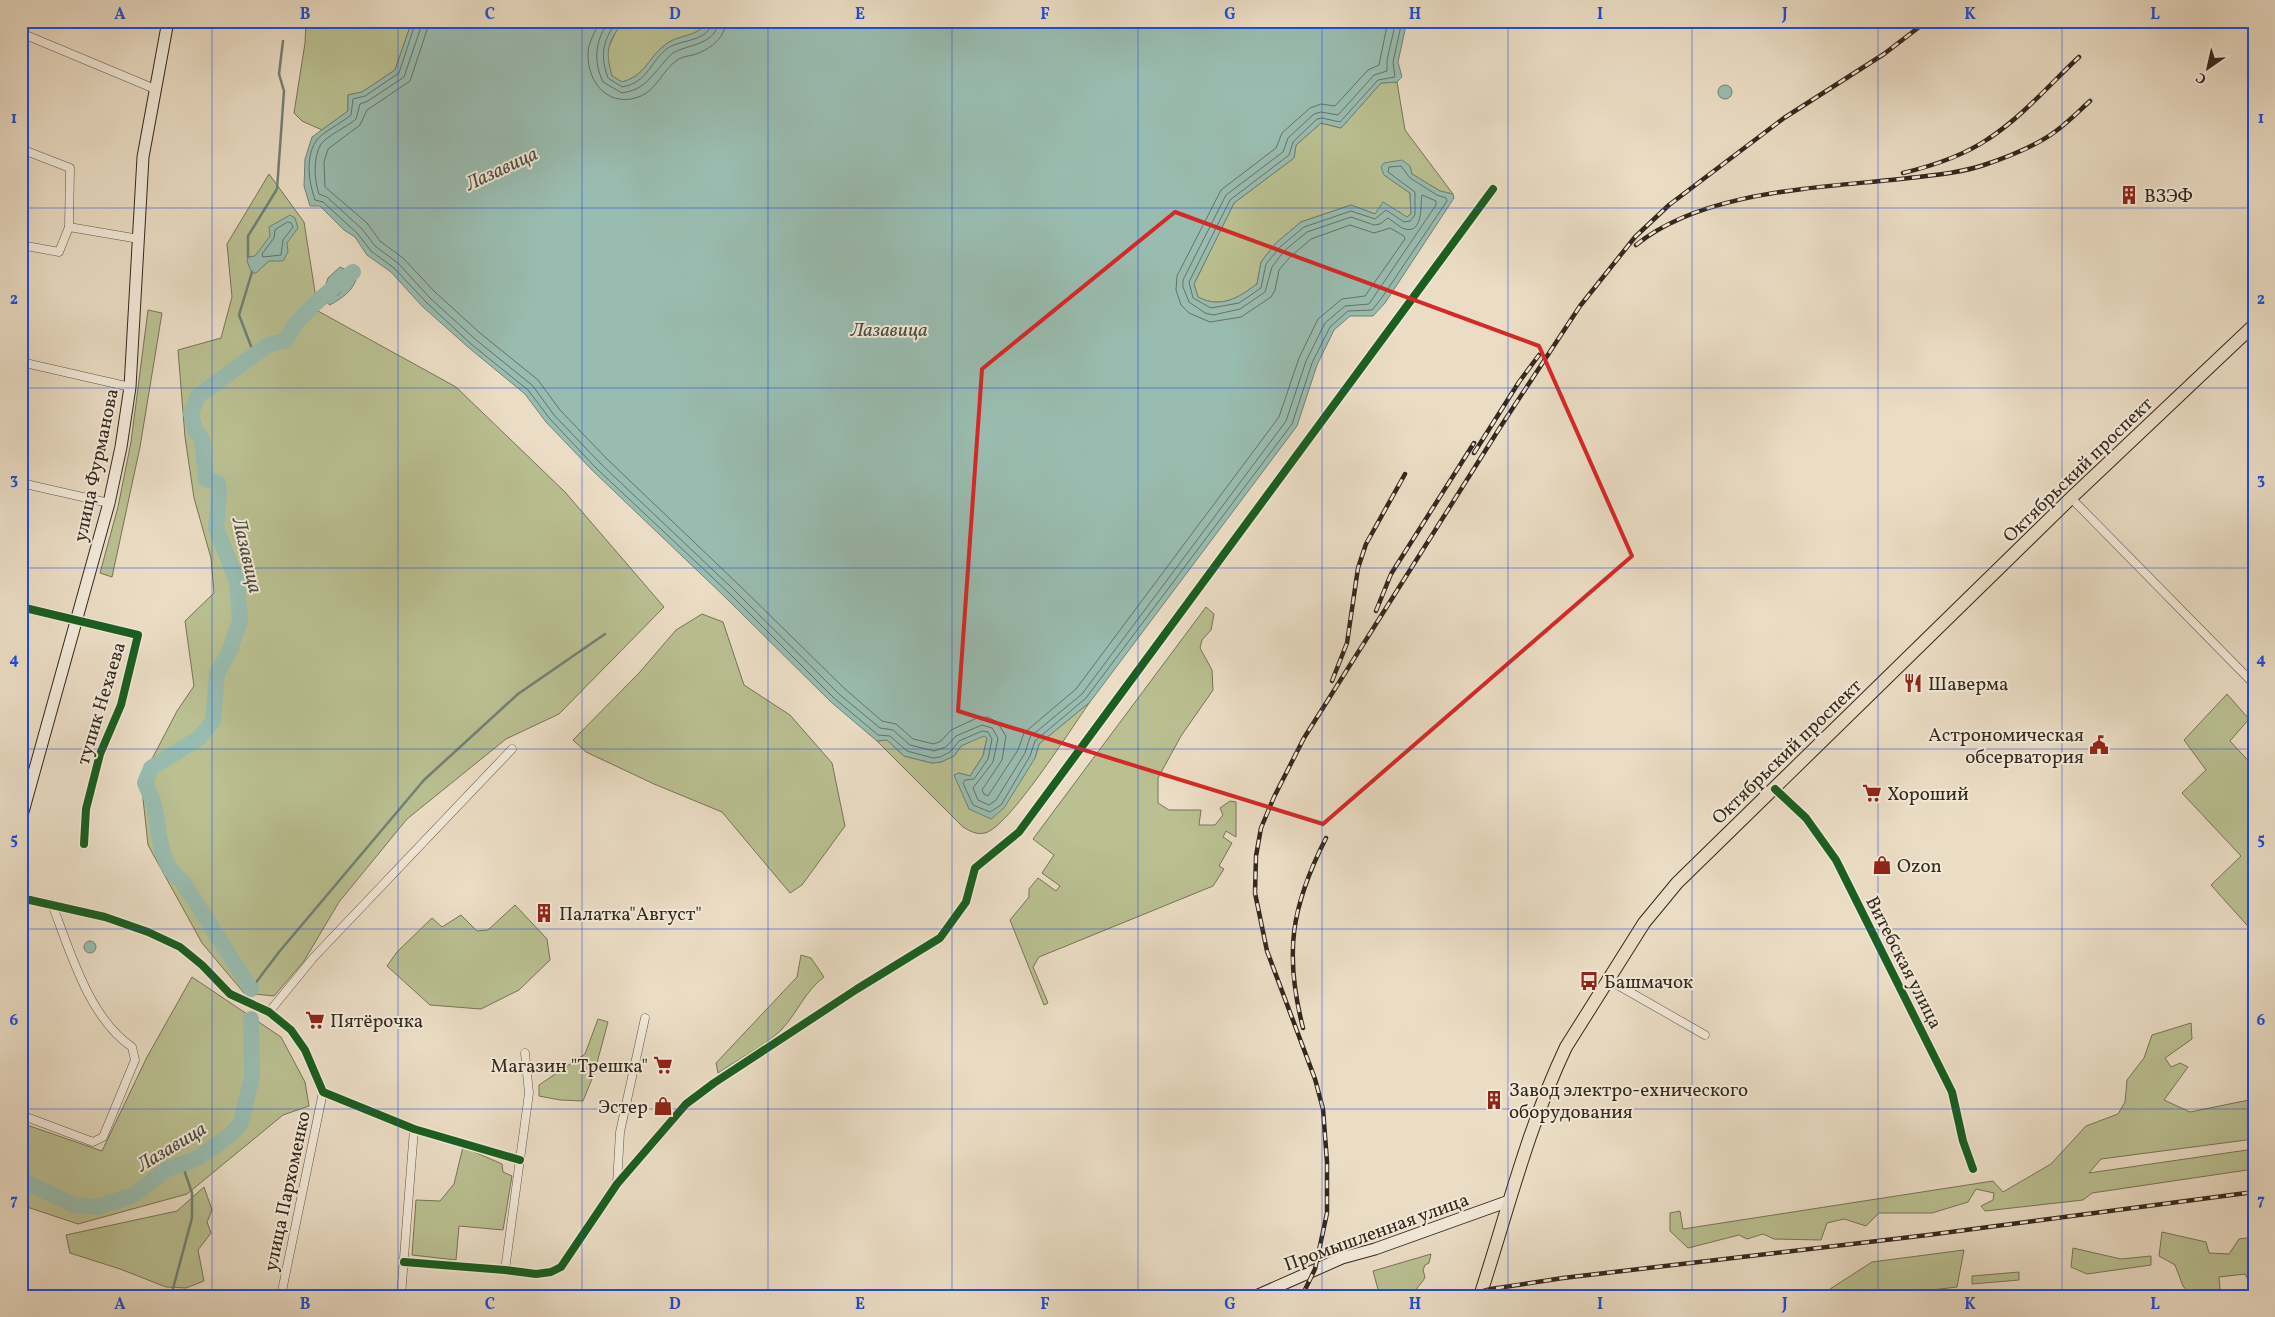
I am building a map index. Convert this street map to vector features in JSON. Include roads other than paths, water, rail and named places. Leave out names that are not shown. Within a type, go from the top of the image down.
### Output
[{"type":"main road","name":"улица Фурманова","points":[[21,819],[109,503],[121,447],[130,387],[143,157],[168,21]]},
{"type":"main road","name":"Октябрьский проспект","points":[[1480,1296],[1541,1104],[1557,1066],[1566,1047],[1607,979],[1644,923],[1677,883],[2071,498],[2254,325]]},
{"type":"main road","name":"Промышленная улица","points":[[1256,1296],[1342,1258],[1375,1249],[1509,1201]]},
{"type":"street","points":[[21,33],[155,90]]},
{"type":"street","points":[[21,149],[70,168],[69,227],[59,252],[21,244]]},
{"type":"street","points":[[404,1262],[536,1274],[551,1272],[561,1268],[617,1184],[686,1104],[714,1083],[940,938],[966,902],[975,868],[1019,832],[1493,189]]},
{"type":"street","points":[[69,227],[139,239]]},
{"type":"street","points":[[21,362],[130,387]]},
{"type":"street","points":[[21,483],[109,503]]},
{"type":"street","points":[[2071,498],[2254,684]]},
{"type":"street","points":[[21,608],[76,620]]},
{"type":"street","name":"тупик Нехаева","points":[[76,620],[138,635],[121,705],[100,754],[86,809],[84,844]]},
{"type":"street","points":[[269,1012],[314,957],[512,749]]},
{"type":"street","name":"Витебская улица","points":[[1775,788],[1806,818],[1836,860],[1952,1092],[1963,1141],[1973,1168]]},
{"type":"street","points":[[21,898],[52,904],[131,926],[180,947],[202,965],[230,994],[269,1012],[291,1030],[304,1050],[323,1092],[414,1129],[520,1160]]},
{"type":"street","points":[[21,1115],[93,1142],[102,1137],[135,1060],[132,1047],[120,1039],[106,1022],[95,1003],[75,963],[52,904]]},
{"type":"street","points":[[1607,979],[1705,1035]]},
{"type":"street","points":[[617,1184],[620,1132],[645,1018]]},
{"type":"street","points":[[505,1270],[529,1093],[525,1053]]},
{"type":"street","name":"улица Пархоменко","points":[[281,1296],[323,1092]]},
{"type":"street","points":[[401,1296],[414,1129]]},
{"type":"water","name":"Лазавица","points":[[412,21],[624,21],[611,41],[608,53],[612,76],[622,82],[636,76],[665,45],[699,30],[708,21],[1407,21],[1398,62],[1402,77],[1397,82],[1381,83],[1341,128],[1321,123],[1296,145],[1294,158],[1234,203],[1194,284],[1198,297],[1214,302],[1222,302],[1243,294],[1257,284],[1261,262],[1276,243],[1301,222],[1351,205],[1375,214],[1383,202],[1407,217],[1411,214],[1410,193],[1384,175],[1381,167],[1384,163],[1402,160],[1410,166],[1412,174],[1440,191],[1453,194],[1454,198],[1385,303],[1373,316],[1350,316],[1334,330],[1317,365],[1297,426],[1090,702],[1039,744],[1035,758],[1004,808],[991,819],[969,809],[954,775],[959,773],[970,776],[983,756],[987,738],[984,736],[961,746],[954,756],[941,762],[932,763],[904,756],[887,740],[877,741],[831,702],[725,597],[593,471],[546,422],[525,394],[422,306],[391,272],[367,255],[355,237],[344,230],[320,206],[310,206],[304,186],[305,159],[312,137],[348,111],[348,95],[362,92],[395,70]]},
{"type":"water","points":[[1722,85],[1728,85],[1732,92],[1728,99],[1722,99],[1718,95],[1718,89]]},
{"type":"water","points":[[290,215],[295,218],[298,228],[287,243],[288,252],[283,261],[269,261],[256,273],[252,273],[247,261],[248,257],[255,256],[270,236],[269,227]]},
{"type":"water","points":[[340,267],[357,275],[356,280],[347,293],[330,305],[317,296],[324,290],[328,278]]},
{"type":"water","points":[[90,941],[96,947],[90,953],[84,947]]},
{"type":"waterway","points":[[248,257],[248,236],[277,189],[284,91],[279,74],[283,41]]},
{"type":"waterway","points":[[252,272],[239,315],[254,354]]},
{"type":"waterway","name":"Лазавица","points":[[251,989],[182,881],[168,866],[161,847],[154,805],[145,783],[151,768],[199,738],[213,721],[217,673],[230,650],[240,621],[237,581],[216,528],[218,483],[206,479],[202,439],[195,430],[191,413],[198,396],[268,345],[286,340],[298,321],[353,272]]},
{"type":"waterway","points":[[251,989],[279,952],[424,780],[518,694],[605,634]]},
{"type":"waterway","name":"Лазавица","points":[[21,1180],[74,1205],[97,1207],[132,1196],[167,1169],[196,1159],[228,1137],[241,1123],[252,1076],[251,1019]]},
{"type":"waterway","points":[[171,1296],[192,1218],[192,1193],[182,1164]]},
{"type":"railway","points":[[1302,1296],[1315,1269],[1327,1213],[1327,1162],[1323,1109],[1315,1079],[1267,951],[1255,893],[1256,856],[1261,828],[1274,797],[1304,738],[1499,429],[1580,306],[1635,237],[1669,205],[1784,118],[1884,54],[1927,21]]},
{"type":"railway","points":[[1903,173],[1947,160],[1988,139],[2024,111],[2079,57]]},
{"type":"railway","points":[[1636,245],[1664,226],[1696,212],[1730,202],[1767,194],[1947,173],[1984,165],[2040,142],[2065,124],[2090,101]]},
{"type":"railway","points":[[1474,453],[1519,382],[1539,355]]},
{"type":"railway","points":[[1376,611],[1391,574],[1474,443]]},
{"type":"railway","points":[[1332,681],[1347,643],[1358,568],[1366,544],[1405,474]]},
{"type":"railway","points":[[1303,1028],[1294,976],[1294,931],[1305,886],[1326,838]]},
{"type":"railway","points":[[1465,1296],[1491,1289],[1563,1278],[1928,1235],[2254,1192]]},
{"type":"place","name":"ВЗЭФ","points":[[2129,195]]},
{"type":"place","name":"Шаверма","points":[[1913,683]]},
{"type":"place","name":"Aстрономическая обсерватория","points":[[2099,745]]},
{"type":"place","name":"Хороший","points":[[1872,793]]},
{"type":"place","name":"Ozon","points":[[1882,865]]},
{"type":"place","name":"Палатка\"Август\"","points":[[544,913]]},
{"type":"place","name":"Башмачок","points":[[1589,981]]},
{"type":"place","name":"Пятёрочка","points":[[315,1020]]},
{"type":"place","name":"Магазин \"Трешка\"","points":[[663,1065]]},
{"type":"place","name":"Завод электро-ехнического оборудования","points":[[1494,1100]]},
{"type":"place","name":"Эстер","points":[[663,1106]]}]
